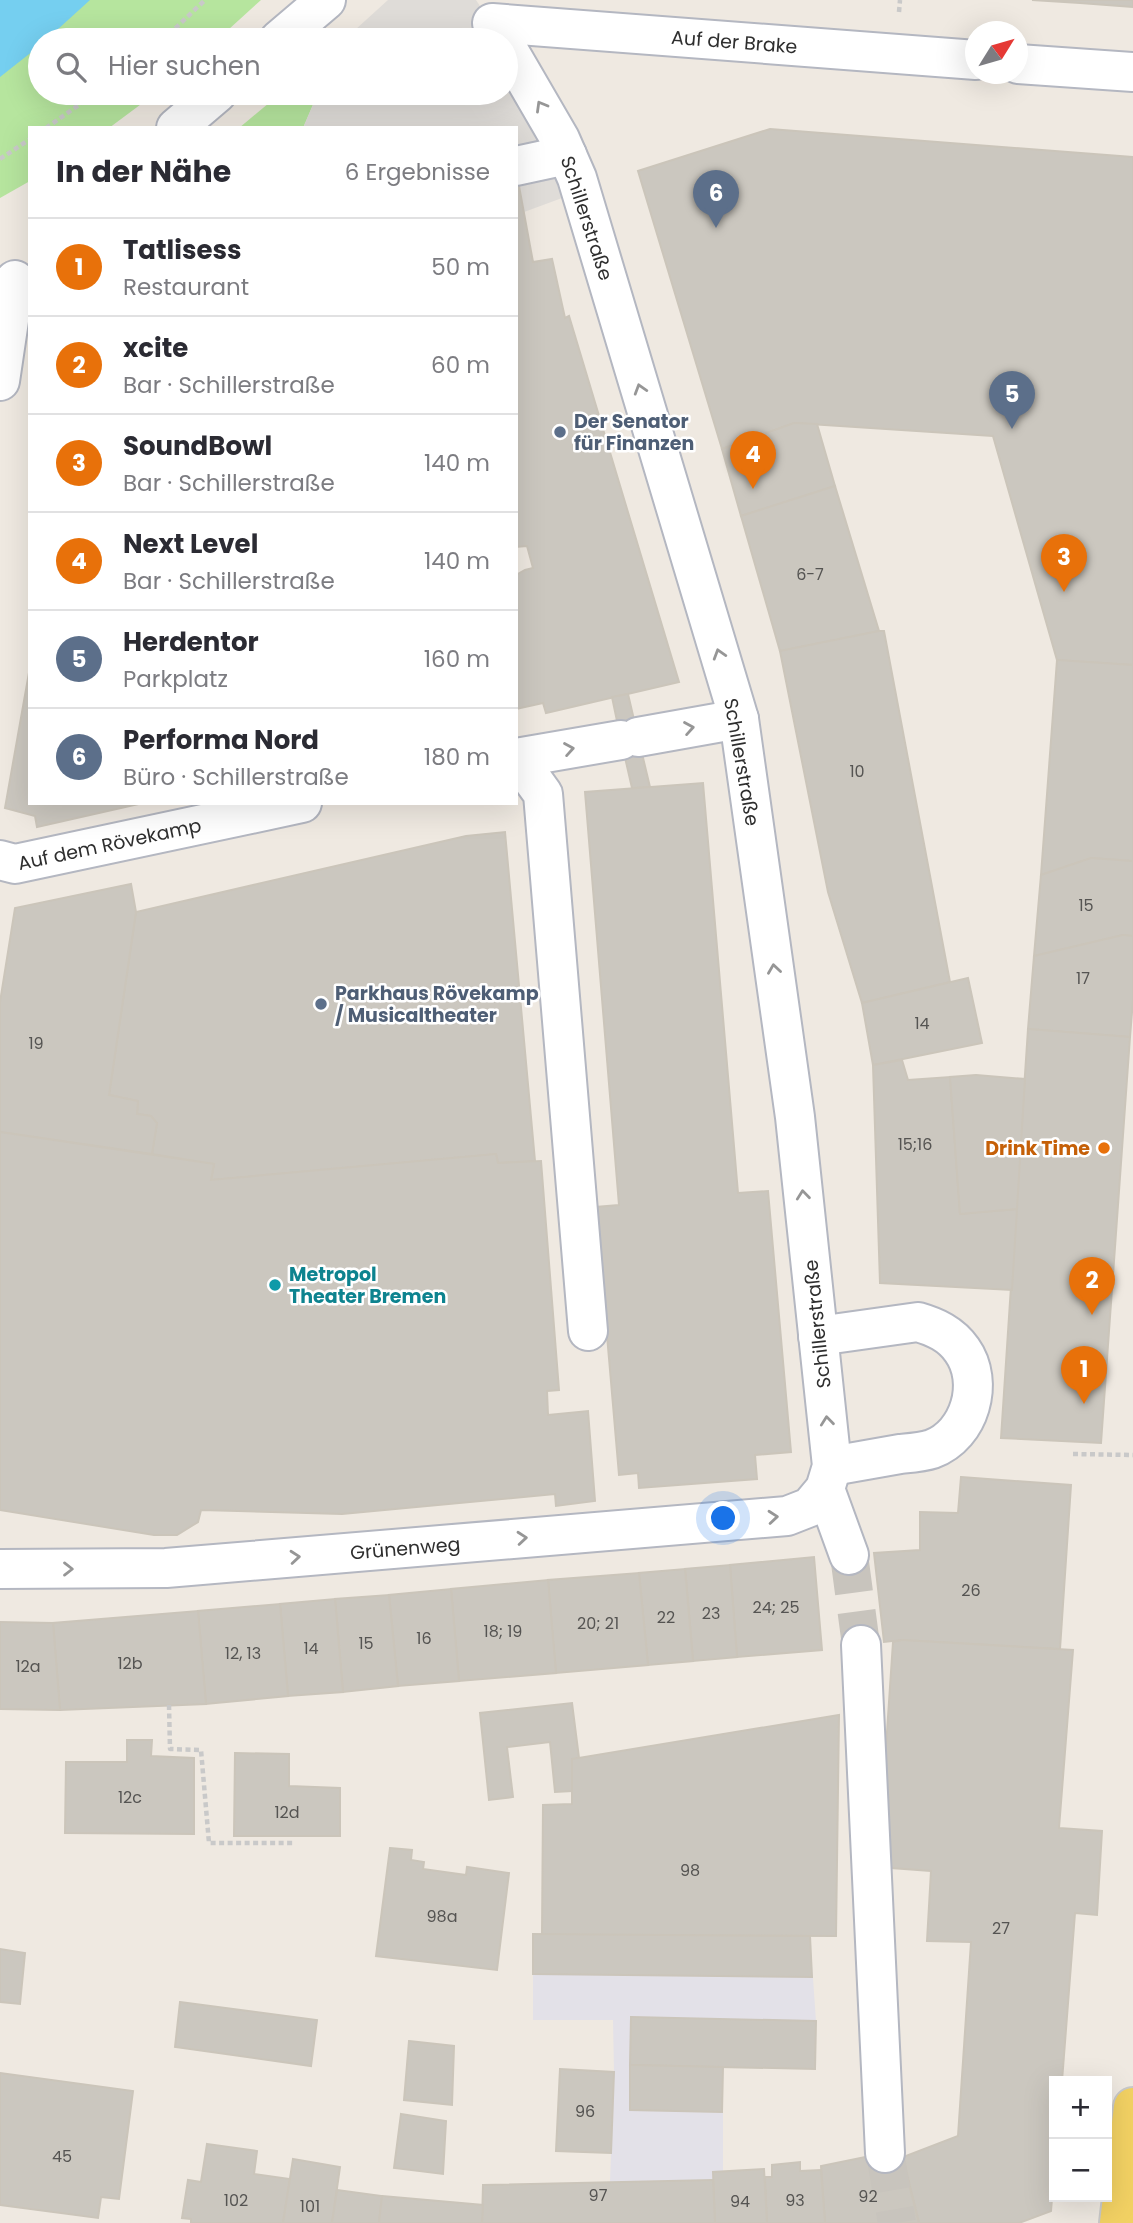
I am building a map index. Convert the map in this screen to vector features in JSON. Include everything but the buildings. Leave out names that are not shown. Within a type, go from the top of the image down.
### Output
[{"type":"main road","points":[[1119,2223],[1133,2107]]},
{"type":"street","points":[[293,28],[326,0]]},
{"type":"street","name":"Auf der Brake","points":[[518,29],[965,59]]},
{"type":"street","points":[[1028,65],[1133,72]]},
{"type":"street","name":"Schillerstraße","points":[[518,68],[560,139],[577,178],[739,719],[795,1117],[818,1336],[822,1488],[849,1555]]},
{"type":"street","points":[[178,126],[203,105]]},
{"type":"street","points":[[518,166],[567,155]]},
{"type":"street","points":[[0,381],[15,275]]},
{"type":"street","points":[[518,758],[739,719]]},
{"type":"street","points":[[518,759],[544,794],[588,1331]]},
{"type":"street","name":"Auf dem Rövekamp","points":[[0,860],[15,863],[292,805]]},
{"type":"street","name":"Grünenweg","points":[[0,1569],[166,1568],[787,1516],[822,1488],[932,1449],[947,1440],[962,1425],[973,1393],[972,1371],[962,1350],[948,1335],[933,1326],[918,1322],[818,1336]]},
{"type":"street","points":[[861,1645],[885,2153]]},
{"type":"path","points":[[176,28],[205,0]]},
{"type":"path","points":[[49,126],[79,105]]},
{"type":"path","points":[[0,159],[28,140]]},
{"type":"path","points":[[1073,1454],[1133,1455]]},
{"type":"path","points":[[169,1705],[170,1749],[201,1750],[209,1843],[293,1843]]},
{"type":"shaded area","points":[[388,0],[476,0],[494,28],[357,28]]},
{"type":"shaded area","points":[[518,69],[581,191],[518,214],[518,126],[304,126],[313,105],[518,105]]},
{"type":"shaded area","points":[[533,1934],[810,1936],[816,2021],[815,2069],[723,2067],[723,2172],[713,2172],[713,2180],[610,2182],[613,2020],[533,2020]]},
{"type":"green space","points":[[0,0],[261,0],[230,28],[28,28],[28,105],[140,105],[112,126],[28,126],[28,182],[0,198]]},
{"type":"green space","points":[[267,105],[313,105],[304,126],[241,126]]},
{"type":"water","points":[[0,0],[90,0],[59,28],[28,28],[28,55],[0,77]]},
{"type":"tunnel","points":[[849,1555],[861,1645]]},
{"type":"tunnel","points":[[885,2153],[897,2223]]},
{"type":"place","name":"Performa Nord","points":[[716,228]]},
{"type":"place","name":"Herdentor","points":[[1012,429]]},
{"type":"place","name":"Der Senator für Finanzen","points":[[560,432]]},
{"type":"place","name":"Next Level","points":[[753,489]]},
{"type":"place","name":"SoundBowl","points":[[1064,592]]},
{"type":"place","name":"Parkhaus Rövekamp / Musicaltheater","points":[[321,1004]]},
{"type":"place","name":"Drink Time","points":[[1104,1148]]},
{"type":"place","name":"Metropol Theater Bremen","points":[[275,1285]]},
{"type":"place","name":"xcite","points":[[1092,1315]]},
{"type":"place","name":"Tatlisess","points":[[1084,1404]]}]
